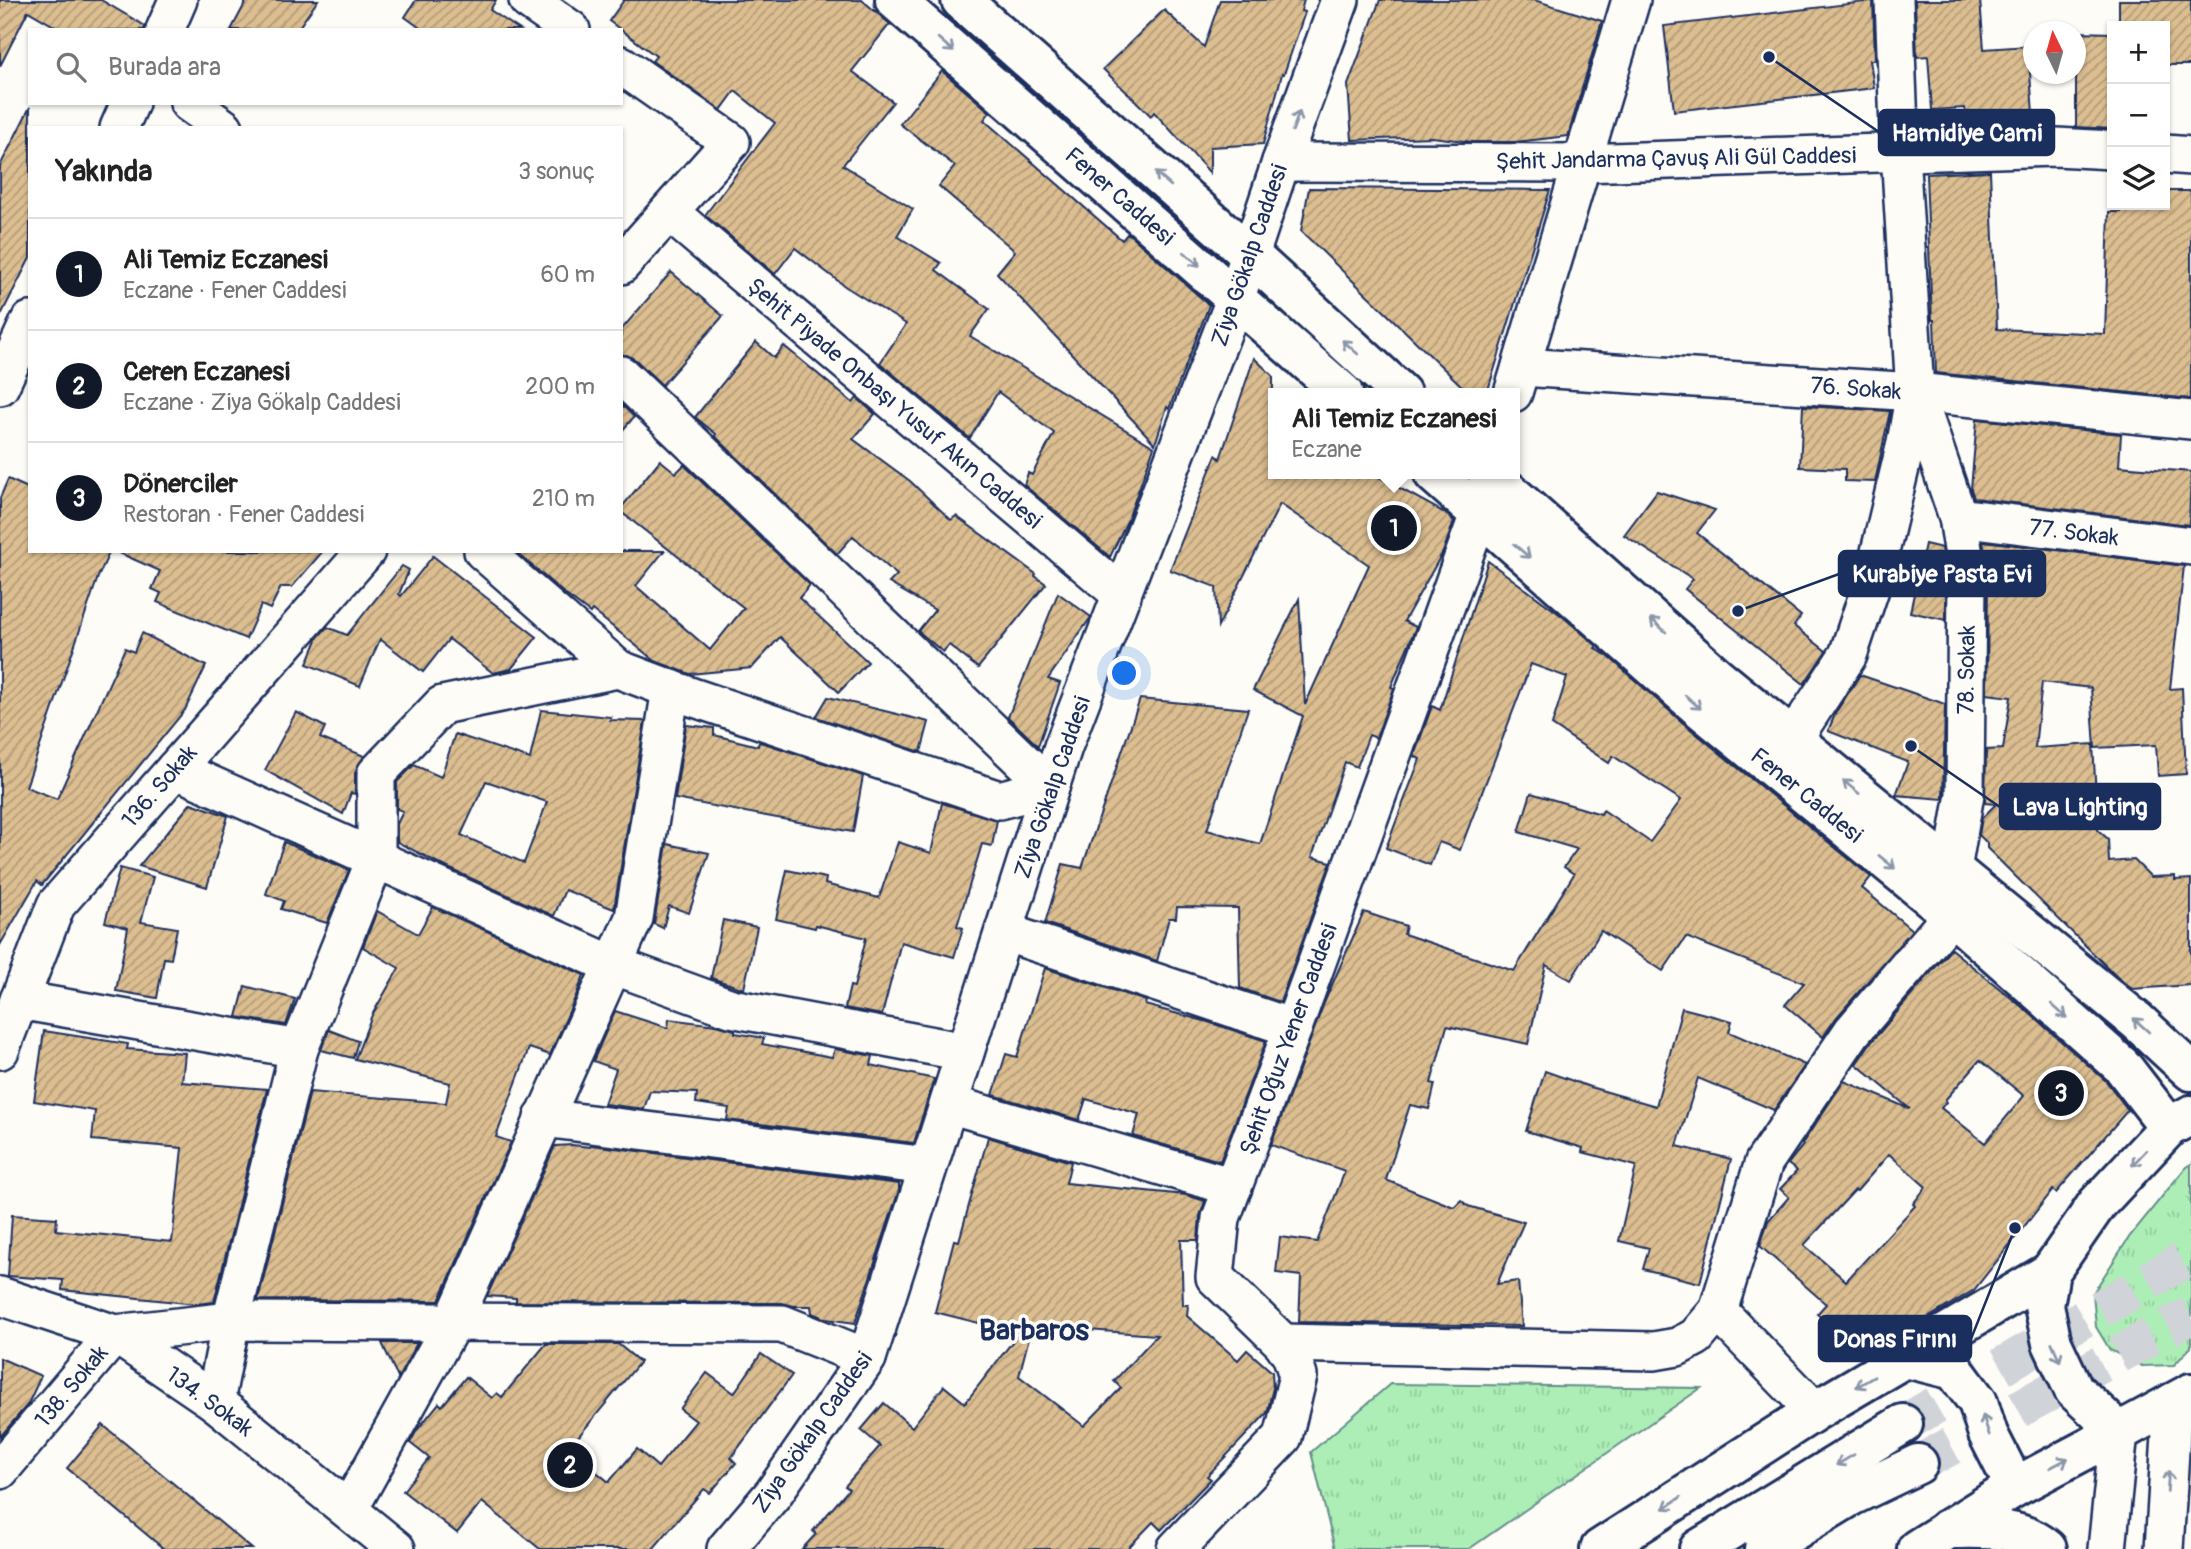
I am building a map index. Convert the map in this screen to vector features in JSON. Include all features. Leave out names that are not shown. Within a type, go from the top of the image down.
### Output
[{"type":"main road","name":"Fener Caddesi","points":[[895,0],[1337,388]]},
{"type":"main road","name":"Fener Caddesi","points":[[961,0],[1249,254],[1396,388]]},
{"type":"main road","name":"Fener Caddesi","points":[[1440,479],[1696,705],[1952,915],[2180,1121]]},
{"type":"main road","name":"Fener Caddesi","points":[[1495,479],[1716,676],[2137,1021],[2191,1071]]},
{"type":"main road","points":[[1600,1549],[1815,1410],[2050,1272],[2097,1204],[2180,1121]]},
{"type":"main road","points":[[2050,1272],[2045,1306],[2052,1343],[2074,1390],[2119,1432]]},
{"type":"main road","points":[[1906,1358],[1954,1370],[1978,1402],[1988,1434],[2015,1487]]},
{"type":"main road","points":[[1932,1539],[2015,1487],[2182,1398]]},
{"type":"main road","points":[[1699,1549],[1903,1424]]},
{"type":"main road","points":[[1764,1549],[1851,1496],[1918,1464]]},
{"type":"main road","points":[[1932,1539],[2002,1529],[2038,1541],[2047,1549]]},
{"type":"street","points":[[528,0],[567,28]]},
{"type":"street","name":"Ziya Gökalp Caddesi","points":[[726,1549],[773,1494],[867,1358],[1063,747],[1236,297],[1281,162],[1340,0]]},
{"type":"street","points":[[1517,380],[1631,0]]},
{"type":"street","points":[[1793,739],[1848,655],[1874,577],[1906,443],[1915,392],[1900,152],[1894,0]]},
{"type":"street","points":[[623,66],[731,142],[623,263]]},
{"type":"street","points":[[120,126],[129,105]]},
{"type":"street","points":[[192,105],[221,126]]},
{"type":"street","name":"Şehit Jandarma Çavuş Ali Gül Caddesi","points":[[1281,162],[1582,163],[2056,147],[2107,150]]},
{"type":"street","points":[[2170,154],[2191,156]]},
{"type":"street","name":"Şehit Piyade Onbaşı Yusuf Akın Caddesi","points":[[669,212],[1122,595]]},
{"type":"street","points":[[0,386],[28,325]]},
{"type":"street","points":[[623,377],[1050,788]]},
{"type":"street","name":"76. Sokak","points":[[1517,380],[1915,392],[2191,420]]},
{"type":"street","name":"78. Sokak","points":[[1915,392],[1958,517],[1967,575],[1965,794],[1952,870]]},
{"type":"street","name":"Şehit Oğuz Yener Caddesi","points":[[1176,1549],[1283,1437],[1298,1376],[1292,1357],[1283,1343],[1215,1277],[1221,1218],[1293,1028],[1479,514],[1488,479]]},
{"type":"street","name":"77. Sokak","points":[[1958,517],[2191,546]]},
{"type":"street","name":"136. Sokak","points":[[0,1049],[56,905],[364,553]]},
{"type":"street","points":[[485,553],[618,669],[999,800],[1050,788]]},
{"type":"street","points":[[215,1402],[230,1321],[299,1049],[376,859],[376,774],[442,705],[618,669]]},
{"type":"street","points":[[349,1509],[453,1322],[634,918],[671,689]]},
{"type":"street","points":[[175,769],[613,965],[731,1008],[965,1052]]},
{"type":"street","points":[[1283,1343],[1654,1352],[1677,1347],[1696,1337],[1718,1311],[1764,1162],[1852,1032],[1952,915]]},
{"type":"street","points":[[1004,932],[1293,1028]]},
{"type":"street","points":[[19,1000],[299,1049]]},
{"type":"street","points":[[949,1104],[1233,1186]]},
{"type":"street","points":[[543,1118],[928,1166]]},
{"type":"street","name":"134. Sokak","points":[[0,1296],[115,1334],[215,1402],[396,1549]]},
{"type":"street","points":[[1718,1311],[1815,1410]]},
{"type":"street","points":[[115,1334],[230,1321],[782,1324],[867,1358]]},
{"type":"street","name":"138. Sokak","points":[[0,1470],[115,1334]]},
{"type":"street","points":[[2164,1549],[2182,1398]]},
{"type":"street","points":[[2107,1549],[2119,1432]]},
{"type":"green space","points":[[2191,1164],[2191,1347],[2174,1365],[2142,1366],[2110,1350],[2096,1327],[2093,1293],[2130,1236]]},
{"type":"green space","points":[[1390,1384],[1701,1388],[1469,1549],[1335,1549],[1311,1452]]},
{"type":"building","points":[[0,0],[101,0],[145,26],[58,28],[28,11],[0,66]]},
{"type":"building","points":[[247,0],[318,0],[298,28],[232,28]]},
{"type":"building","points":[[416,0],[496,0],[490,10],[517,28],[420,28],[405,17]]},
{"type":"building","points":[[624,0],[862,0],[890,24],[852,71],[893,102],[843,165],[913,209],[897,236],[941,263],[936,270],[989,309],[970,336],[1154,447],[1128,519],[1110,557],[1024,485],[1028,473],[1032,475],[1054,433],[998,392],[970,438],[968,437],[880,363],[906,324],[846,287],[795,248],[775,274],[705,215],[775,123],[735,91],[721,110],[652,61],[656,56],[623,31],[623,28],[609,21]]},
{"type":"building","points":[[1220,0],[1304,0],[1301,11],[1305,12],[1282,74],[1263,144],[1210,147],[1210,173],[1154,112],[1151,116],[1103,69],[1164,10],[1204,47]]},
{"type":"building","points":[[1380,0],[1534,0],[1602,21],[1568,136],[1515,142],[1473,142],[1432,137],[1352,140],[1348,85]]},
{"type":"building","points":[[1915,0],[1980,0],[1984,49],[2023,46],[2023,84],[2031,84],[2034,127],[1967,129],[1965,108],[1932,110],[1928,56],[1917,57]]},
{"type":"building","points":[[2119,0],[2191,0],[2191,65],[2170,65],[2170,21],[2119,21]]},
{"type":"building","points":[[1873,1],[1875,60],[1870,60],[1874,88],[1674,111],[1664,26]]},
{"type":"building","points":[[2086,32],[2107,33],[2107,129],[2076,127],[2076,84],[2086,84]]},
{"type":"building","points":[[942,71],[990,112],[984,120],[1122,240],[1128,233],[1209,305],[1169,409],[1167,407],[1155,444],[997,273],[1015,251],[939,186],[955,166],[900,124]]},
{"type":"building","points":[[30,107],[28,262],[0,317],[0,166]]},
{"type":"building","points":[[1990,171],[1997,329],[2105,334],[2109,212],[2170,210],[2170,191],[2191,191],[2191,399],[1936,373],[1926,174]]},
{"type":"building","points":[[1309,188],[1550,190],[1489,388],[1464,388],[1301,231]]},
{"type":"building","points":[[671,272],[723,316],[662,385],[636,360],[623,355],[623,328]]},
{"type":"building","points":[[756,342],[774,358],[784,346],[853,403],[857,398],[875,414],[853,439],[910,481],[951,520],[956,516],[1046,584],[978,668],[949,645],[943,652],[918,631],[935,610],[889,583],[897,575],[853,536],[837,554],[715,436],[716,434],[695,417]]},
{"type":"building","points":[[1254,358],[1273,376],[1273,388],[1268,388],[1268,479],[1383,479],[1445,513],[1454,521],[1443,552],[1404,621],[1416,627],[1391,687],[1394,688],[1376,738],[1369,735],[1357,767],[1345,762],[1312,857],[1331,862],[1280,1002],[1240,988],[1238,908],[1177,907],[1176,918],[1169,918],[1157,961],[1045,923],[1063,864],[1082,868],[1140,699],[1248,709],[1207,830],[1260,844],[1303,716],[1253,690],[1299,599],[1305,705],[1369,565],[1280,504],[1218,627],[1216,587],[1170,570],[1216,455],[1220,459]]},
{"type":"building","points":[[623,406],[634,417],[623,430]]},
{"type":"building","points":[[1803,406],[1890,411],[1875,482],[1845,481],[1845,469],[1800,467]]},
{"type":"building","points":[[1977,419],[2121,434],[2119,466],[2191,472],[2189,525],[1974,498],[1971,489]]},
{"type":"building","points":[[660,460],[676,473],[684,465],[810,585],[799,598],[868,662],[839,692],[780,637],[752,668],[690,674],[655,661],[592,610],[590,613],[566,595],[517,553],[664,551],[636,586],[710,650],[744,608],[623,514],[623,506]]},
{"type":"building","points":[[8,479],[28,488],[28,553],[109,553],[98,577],[26,787],[57,799],[125,648],[134,652],[142,633],[206,666],[185,710],[42,885],[37,881],[0,945],[0,498]]},
{"type":"building","points":[[1657,491],[1715,510],[1697,533],[1801,616],[1794,626],[1826,651],[1804,684],[1685,589],[1693,579],[1624,535]]},
{"type":"building","points":[[1983,541],[2184,566],[2170,689],[2182,688],[2186,774],[2158,776],[2156,745],[2095,748],[2091,688],[2042,682],[2035,748],[2093,744],[2098,830],[2108,839],[2109,862],[2134,860],[2151,877],[2175,876],[2175,880],[2191,879],[2191,985],[2132,989],[1987,848],[1987,843],[1979,835],[1982,818],[1996,804],[1985,803],[1986,750],[2003,749],[2011,697],[1987,694],[1988,575]]},
{"type":"building","points":[[1925,544],[1942,548],[1946,577],[1946,620],[1910,612]]},
{"type":"building","points":[[120,553],[321,553],[292,587],[281,587],[270,609],[261,605],[246,639],[157,602],[161,593],[152,589],[160,571]]},
{"type":"building","points":[[433,556],[537,637],[511,669],[493,673],[449,639],[423,672],[380,639],[360,686],[307,664],[318,637],[327,627],[347,635],[402,566],[409,570],[399,594],[401,596]]},
{"type":"building","points":[[1488,561],[1562,616],[1597,646],[1595,648],[1609,657],[1682,722],[1871,877],[1862,888],[1912,930],[1836,1018],[1823,1037],[1785,1005],[1804,983],[1686,937],[1663,971],[1601,931],[1571,980],[1546,965],[1528,1044],[1447,1026],[1431,1083],[1435,1084],[1429,1109],[1410,1105],[1386,1180],[1454,1207],[1461,1200],[1468,1206],[1524,1222],[1497,1284],[1518,1281],[1522,1326],[1299,1322],[1301,1276],[1276,1273],[1280,1237],[1317,1242],[1345,1171],[1271,1145],[1324,1003],[1364,912],[1406,926],[1404,934],[1514,971],[1574,874],[1564,867],[1577,849],[1519,832],[1531,793],[1601,814],[1603,810],[1650,842],[1681,800],[1613,756],[1609,763],[1552,725],[1567,677],[1531,664],[1460,850],[1439,842],[1430,865],[1386,848],[1420,759],[1414,756],[1432,706],[1440,710]]},
{"type":"building","points":[[1058,593],[1091,617],[1048,679],[1060,683],[1038,746],[1008,717]]},
{"type":"building","points":[[1860,675],[1945,704],[1943,799],[1896,795],[1908,762],[1828,731],[1836,712]]},
{"type":"building","points":[[828,697],[929,722],[921,752],[816,717]]},
{"type":"building","points":[[541,710],[611,717],[610,720],[645,721],[614,909],[565,890],[554,916],[397,842],[397,824],[403,811],[397,809],[397,782],[414,765],[441,777],[455,734],[530,759]],"holes":[[[486,781],[547,802],[524,863],[461,835]]]},
{"type":"building","points":[[296,712],[325,727],[320,738],[364,756],[355,773],[355,794],[351,793],[343,814],[265,770]]},
{"type":"building","points":[[686,725],[714,728],[714,735],[758,746],[759,742],[767,744],[863,776],[853,832],[675,799]]},
{"type":"building","points":[[191,803],[228,816],[207,887],[139,866]]},
{"type":"building","points":[[942,803],[997,820],[992,846],[982,844],[957,926],[963,928],[954,957],[901,942],[882,1015],[845,1008],[850,986],[854,987],[866,938],[816,925],[815,928],[776,919],[787,870],[826,878],[825,884],[879,898],[898,842],[931,853]]},
{"type":"building","points":[[284,842],[349,870],[327,923],[281,909],[284,901],[266,894]]},
{"type":"building","points":[[667,844],[709,853],[689,913],[669,906],[663,928],[654,924]]},
{"type":"building","points":[[120,868],[153,877],[141,922],[177,928],[171,959],[164,958],[157,998],[116,991],[128,928],[105,922]]},
{"type":"building","points":[[433,907],[584,975],[550,1055],[529,1048],[496,1137],[511,1142],[439,1301],[258,1300],[310,1092],[446,1103],[450,1083],[355,1059],[372,1015],[399,968],[363,947],[377,911],[418,934]]},
{"type":"building","points":[[723,920],[757,927],[744,989],[711,978]]},
{"type":"building","points":[[1951,949],[2106,1081],[2128,1110],[2056,1193],[2053,1190],[1974,1290],[1865,1356],[1817,1314],[1826,1304],[1760,1246],[1768,1221],[1789,1197],[1780,1189],[1797,1171],[1788,1164],[1844,1081],[1910,1109],[1856,1064]],"holes":[[[1980,1060],[2024,1096],[1985,1143],[1941,1108]],[[1889,1154],[1926,1187],[1913,1204],[1915,1206],[1846,1281],[1804,1245]]]},
{"type":"building","points":[[1045,968],[1146,1001],[1145,1005],[1266,1041],[1220,1161],[1133,1136],[1139,1114],[1086,1099],[1079,1120],[993,1095],[1006,1054],[1017,1057]]},
{"type":"building","points":[[245,986],[295,999],[286,1025],[237,1017]]},
{"type":"building","points":[[1682,1008],[1732,1021],[1729,1032],[1805,1065],[1774,1110],[1698,1078],[1677,1146],[1731,1159],[1700,1283],[1643,1269],[1649,1248],[1619,1241],[1636,1166],[1582,1152],[1583,1148],[1526,1131],[1545,1071],[1656,1106]]},
{"type":"building","points":[[615,1011],[668,1028],[669,1019],[716,1025],[735,1030],[735,1033],[764,1038],[762,1044],[832,1057],[835,1049],[873,1056],[871,1065],[934,1079],[914,1143],[727,1120],[729,1108],[696,1103],[697,1093],[650,1091],[644,1109],[604,1104],[616,1069],[593,1061]]},
{"type":"building","points":[[329,1030],[358,1041],[353,1058],[321,1050]]},
{"type":"building","points":[[44,1031],[128,1044],[127,1049],[185,1053],[182,1082],[267,1089],[214,1302],[196,1304],[62,1290],[63,1280],[8,1276],[12,1215],[57,1218],[56,1230],[172,1242],[182,1148],[92,1140],[95,1111],[34,1101]]},
{"type":"building","points":[[988,1137],[1071,1162],[1066,1183],[1186,1195],[1205,1201],[1200,1216],[1198,1240],[1181,1240],[1183,1305],[1188,1305],[1187,1316],[1238,1360],[1247,1350],[1272,1372],[1273,1388],[1267,1413],[1207,1476],[1211,1479],[1161,1530],[1153,1522],[1127,1549],[802,1549],[816,1534],[813,1531],[849,1489],[845,1486],[880,1446],[861,1430],[884,1403],[912,1427],[944,1386],[965,1403],[1019,1333],[935,1312],[954,1240],[959,1241]],"holes":[[[1032,1326],[1157,1335],[1114,1381],[1121,1388],[1084,1426],[1019,1376]]]},
{"type":"building","points":[[591,1145],[899,1184],[855,1323],[826,1319],[812,1313],[811,1306],[782,1303],[516,1302],[516,1298],[487,1296],[555,1146]]},
{"type":"building","points":[[382,1343],[417,1343],[398,1378]]},
{"type":"building","points":[[546,1344],[618,1344],[640,1362],[568,1449],[609,1482],[637,1449],[658,1467],[696,1421],[680,1409],[707,1373],[734,1393],[761,1354],[792,1375],[731,1458],[736,1463],[710,1493],[704,1489],[653,1549],[540,1549],[482,1502],[457,1533],[403,1491],[429,1458],[410,1443],[439,1403],[442,1406],[466,1377],[492,1398],[497,1393],[502,1397]]},
{"type":"building","points":[[0,1358],[41,1376],[28,1404],[0,1437]]},
{"type":"building","points":[[103,1425],[252,1549],[164,1549],[67,1468]]},
{"type":"tunnel","points":[[1903,1424],[2191,1256]]},
{"type":"tunnel","points":[[1918,1464],[2191,1315]]},
{"type":"place","name":"Hamidiye Cami","points":[[1769,57]]},
{"type":"place","name":"Ali Temiz Eczanesi","points":[[1394,528]]},
{"type":"place","name":"Kurabiye Pasta Evi","points":[[1738,611]]},
{"type":"place","name":"Lava Lighting","points":[[1911,746]]},
{"type":"place","name":"Dönerciler","points":[[2061,1093]]},
{"type":"place","name":"Donas Fırını","points":[[2015,1228]]},
{"type":"place","name":"Ceren Eczanesi","points":[[570,1465]]},
{"type":"district","name":"Barbaros","points":[[1034,1330]]}]
